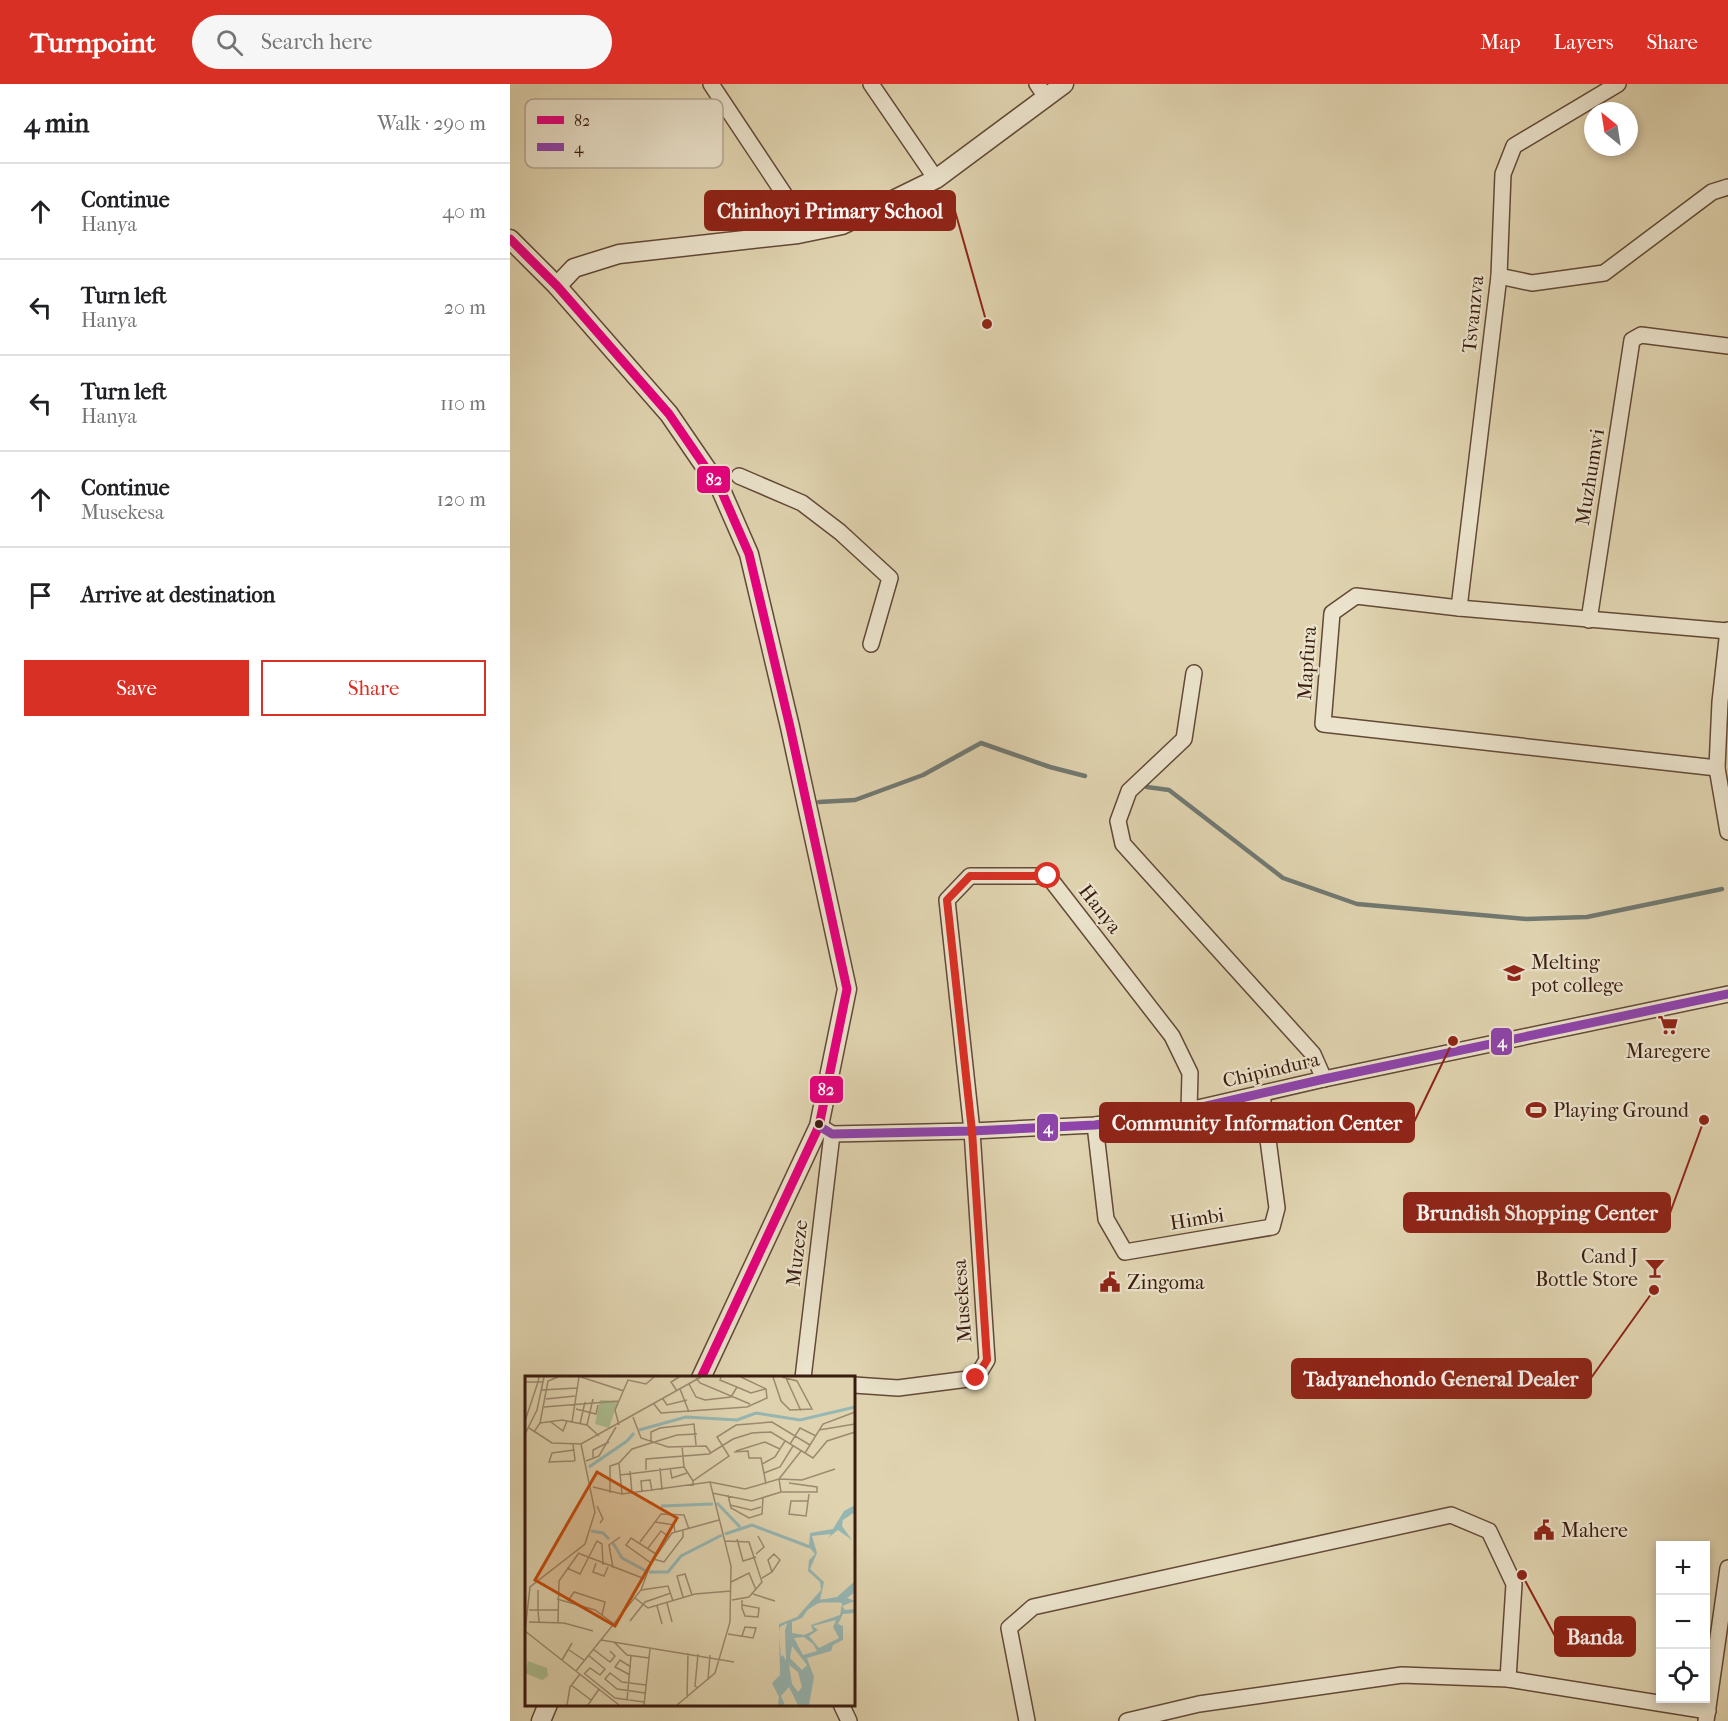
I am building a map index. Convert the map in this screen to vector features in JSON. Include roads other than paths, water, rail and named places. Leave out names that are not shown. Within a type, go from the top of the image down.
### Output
[{"type":"street","points":[[711,84],[721,99]]},
{"type":"street","points":[[871,84],[936,179]]},
{"type":"street","points":[[557,286],[574,268],[619,254],[798,234],[842,225],[936,179],[1041,91],[1064,84]]},
{"type":"street","name":"Tsvanzva","points":[[1459,608],[1499,276],[1503,174],[1514,146],[1618,84]]},
{"type":"street","points":[[723,102],[790,204],[798,234]]},
{"type":"street","points":[[1499,276],[1532,283],[1604,273],[1712,192],[1728,187]]},
{"type":"street","points":[[510,239],[557,286],[669,414],[721,490],[749,554],[793,739],[847,989],[826,1130],[703,1376]]},
{"type":"street","name":"Muzhumwi","points":[[1589,620],[1632,340],[1641,335],[1728,346]]},
{"type":"street","points":[[739,476],[802,503],[840,532],[890,578],[871,644]]},
{"type":"street","name":"Mapfura","points":[[1717,768],[1323,724],[1332,612],[1356,596],[1459,608],[1728,631]]},
{"type":"street","points":[[1728,631],[1717,768],[1728,832]]},
{"type":"street","points":[[1194,673],[1184,738],[1130,791],[1118,821],[1122,844],[1313,1054],[1324,1079]]},
{"type":"street","name":"Hanya","points":[[972,1131],[947,900],[970,876],[1048,876],[1172,1036],[1190,1073],[1189,1110]]},
{"type":"street","name":"Chipindura","points":[[826,1130],[972,1131],[1095,1125],[1189,1110],[1324,1079],[1728,994]]},
{"type":"street","name":"Himbi","points":[[1095,1125],[1106,1219],[1125,1252],[1272,1227],[1277,1208],[1262,1094]]},
{"type":"street","name":"Muzeze","points":[[803,1376],[826,1130]]},
{"type":"street","name":"Musekesa","points":[[855,1385],[898,1388],[976,1378],[987,1360],[972,1131]]},
{"type":"street","points":[[1027,1721],[1009,1628],[1033,1607],[1451,1515],[1489,1531],[1514,1584],[1508,1679]]},
{"type":"street","points":[[1127,1721],[1199,1704],[1402,1675],[1508,1679],[1707,1716],[1728,1568]]},
{"type":"street","points":[[541,1721],[547,1706]]},
{"type":"street","points":[[842,1706],[849,1721]]},
{"type":"waterway","points":[[819,802],[855,800],[923,775],[981,743],[1050,767],[1085,776]]},
{"type":"waterway","points":[[1147,787],[1169,790],[1283,878],[1357,904],[1527,919],[1587,917],[1722,889]]},
{"type":"place","name":"Chinhoyi Primary School","points":[[987,324]]},
{"type":"place","name":"Melting pot college","points":[[1514,973]]},
{"type":"place","name":"Maregere","points":[[1668,1025]]},
{"type":"place","name":"Community Information Center","points":[[1453,1041]]},
{"type":"place","name":"Playing Ground","points":[[1536,1110]]},
{"type":"place","name":"Brundish Shopping Center","points":[[1704,1120]]},
{"type":"place","name":"Cand J Bottle Store","points":[[1655,1268]]},
{"type":"place","name":"Zingoma","points":[[1110,1282]]},
{"type":"place","name":"Tadyanehondo General Dealer","points":[[1654,1290]]},
{"type":"place","name":"Mahere","points":[[1544,1530]]},
{"type":"place","name":"Banda","points":[[1522,1575]]}]
